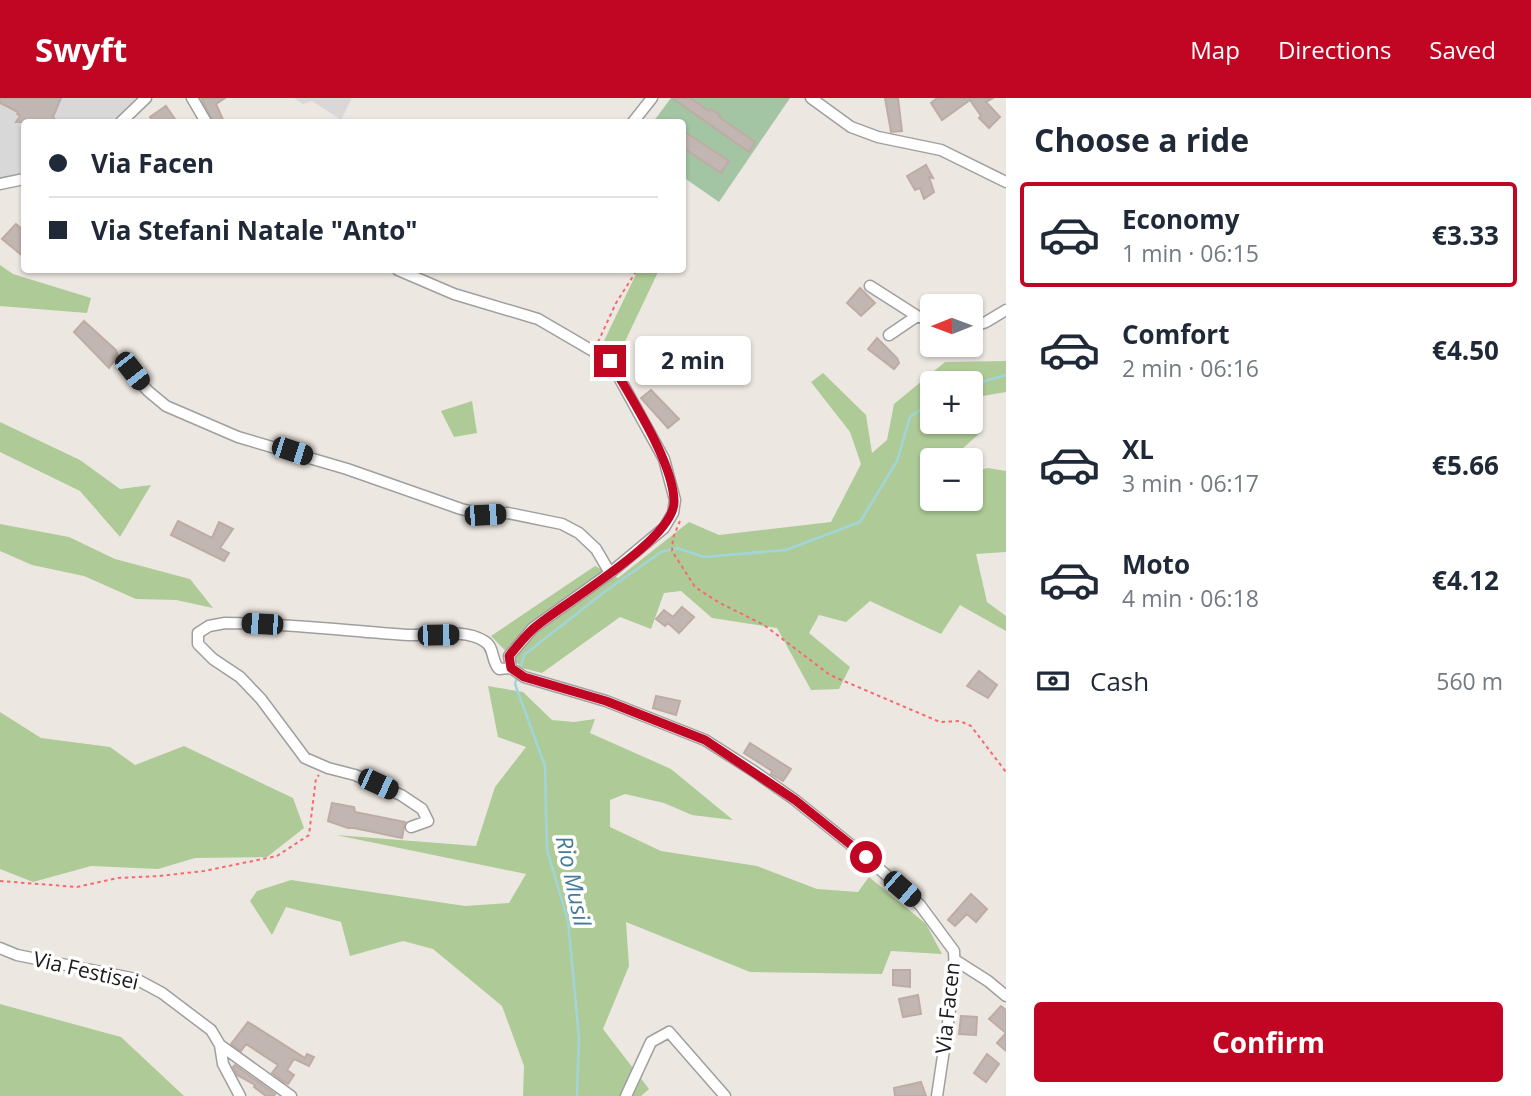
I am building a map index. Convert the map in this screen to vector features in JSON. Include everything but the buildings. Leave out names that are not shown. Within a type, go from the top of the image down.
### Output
[{"type":"street","points":[[124,119],[146,98]]},
{"type":"street","points":[[192,98],[204,119]]},
{"type":"street","points":[[635,119],[652,98]]},
{"type":"street","points":[[811,98],[851,127],[878,137],[941,150],[1006,182]]},
{"type":"street","points":[[0,184],[21,180]]},
{"type":"street","points":[[405,273],[454,294],[538,319],[610,361],[664,459],[675,500],[673,513],[664,528],[610,573],[533,628],[509,656],[511,668]]},
{"type":"street","points":[[870,286],[920,317]]},
{"type":"street","points":[[984,323],[1006,310]]},
{"type":"street","points":[[889,335],[916,316]]},
{"type":"street","points":[[122,362],[148,391],[166,406],[238,437],[347,469],[461,509],[485,515],[508,513],[562,524],[579,533],[596,549],[610,573]]},
{"type":"street","name":"Via Facen","points":[[328,768],[305,758],[261,699],[240,677],[198,644],[198,633],[209,626],[225,623],[334,627],[416,635],[460,634],[484,641],[491,648],[495,665],[499,669],[511,668],[524,677],[606,701],[705,740],[795,800],[911,897],[946,938],[954,951],[955,976],[937,1096]]},
{"type":"street","points":[[328,768],[378,784],[422,809],[428,821],[411,827]]},
{"type":"street","name":"Via Festisei","points":[[0,948],[136,979],[162,993],[211,1030],[220,1045],[223,1063],[240,1096]]},
{"type":"street","points":[[955,960],[1006,996]]},
{"type":"street","points":[[626,1096],[651,1042],[669,1032],[725,1096]]},
{"type":"street","points":[[220,1045],[291,1096]]},
{"type":"path","points":[[593,351],[616,303],[635,273]]},
{"type":"path","points":[[673,513],[681,518],[671,549],[695,587],[764,625],[830,675],[940,722],[960,721],[971,726],[1006,772]]},
{"type":"path","points":[[0,881],[77,887],[118,878],[204,871],[277,856],[309,835],[316,778],[328,768]]},
{"type":"shaded area","points":[[0,98],[137,98],[116,119],[21,119],[21,175],[0,180]]},
{"type":"shaded area","points":[[294,98],[352,98],[342,119],[312,101],[303,104]]},
{"type":"green space","points":[[671,98],[790,98],[719,202],[686,179],[686,119],[655,119]]},
{"type":"green space","points":[[0,265],[13,274],[91,298],[87,313],[0,306]]},
{"type":"green space","points":[[637,273],[658,273],[620,352],[603,343]]},
{"type":"green space","points":[[1006,361],[1006,392],[983,396],[983,371],[934,371],[945,362]]},
{"type":"green space","points":[[823,373],[866,415],[872,453],[887,440],[894,404],[920,383],[920,434],[979,434],[963,448],[920,448],[920,511],[983,511],[983,469],[1006,471],[1006,552],[976,554],[987,602],[1006,616],[1006,631],[960,605],[941,634],[870,601],[846,622],[819,615],[809,633],[850,667],[839,689],[811,690],[777,628],[712,618],[681,591],[664,593],[651,629],[620,617],[542,673],[522,668],[491,636],[595,566],[618,578],[689,522],[719,535],[831,522],[861,464],[850,432],[811,382]]},
{"type":"green space","points":[[472,401],[477,433],[454,437],[441,411]]},
{"type":"green space","points":[[0,422],[80,460],[120,489],[151,485],[120,537],[80,491],[0,452]]},
{"type":"green space","points":[[0,524],[69,537],[115,559],[190,579],[213,608],[176,600],[136,599],[84,576],[32,565],[0,551]]},
{"type":"green space","points":[[488,686],[523,692],[552,720],[574,722],[595,719],[590,733],[671,769],[733,820],[692,815],[664,803],[625,794],[610,800],[610,827],[661,851],[757,866],[817,889],[858,892],[869,877],[926,924],[942,954],[891,951],[882,974],[750,972],[626,922],[629,966],[603,1029],[649,1089],[641,1096],[523,1096],[524,1066],[502,1006],[433,949],[403,941],[350,956],[341,922],[286,907],[272,935],[250,901],[257,891],[291,880],[465,906],[509,903],[526,874],[336,835],[476,846],[495,787],[526,747],[498,737]]},
{"type":"green space","points":[[0,712],[41,738],[110,747],[135,765],[184,746],[293,798],[304,828],[267,857],[195,858],[158,869],[91,866],[33,882],[0,869]]},
{"type":"green space","points":[[0,1004],[121,1037],[184,1096],[0,1096]]},
{"type":"waterway","name":"Rio Musil","points":[[983,382],[1006,375]]},
{"type":"waterway","name":"Rio Musil","points":[[577,1096],[579,1038],[568,921],[547,850],[545,766],[515,684],[524,655],[661,552],[677,548],[704,557],[786,550],[860,522],[897,461],[910,417],[920,410]]},
{"type":"route","points":[[610,361],[664,459],[675,500],[673,513],[664,528],[640,549],[533,628],[509,656],[511,668],[524,677],[606,701],[705,740],[795,800],[866,857]]}]
